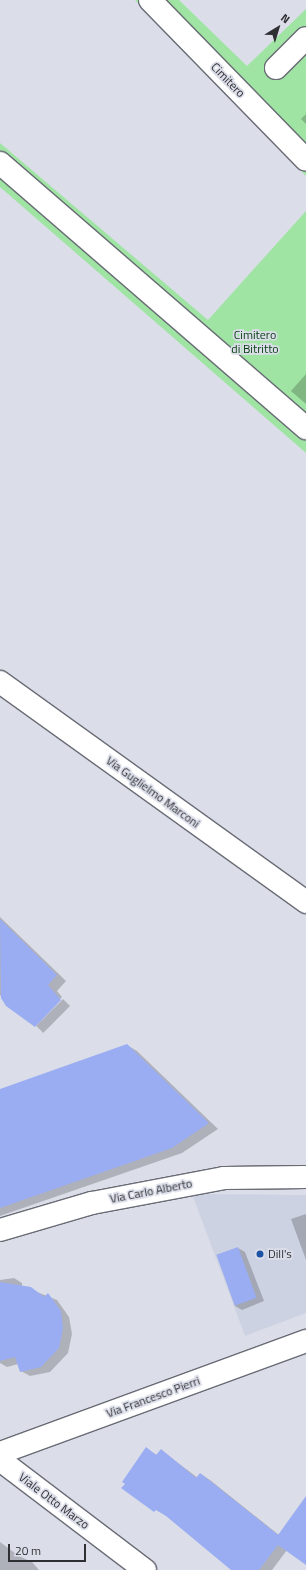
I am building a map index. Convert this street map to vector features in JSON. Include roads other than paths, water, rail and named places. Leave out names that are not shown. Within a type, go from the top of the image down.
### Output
[{"type":"street","name":"Cimitero","points":[[150,0],[306,160]]},
{"type":"street","points":[[276,68],[306,38]]},
{"type":"street","points":[[0,163],[306,428]]},
{"type":"street","name":"Via Guglielmo Marconi","points":[[0,682],[306,902]]},
{"type":"street","name":"Via Carlo Alberto","points":[[0,1230],[92,1202],[224,1178],[306,1177]]},
{"type":"street","name":"Via Francesco Pierri","points":[[0,1453],[306,1341]]},
{"type":"street","name":"Viale Otto Marzo","points":[[0,1460],[146,1570]]},
{"type":"place","name":"Dill's","points":[[260,1254]]},
{"type":"park label","name":"Cimitero di Bitritto","points":[[255,342]]}]
